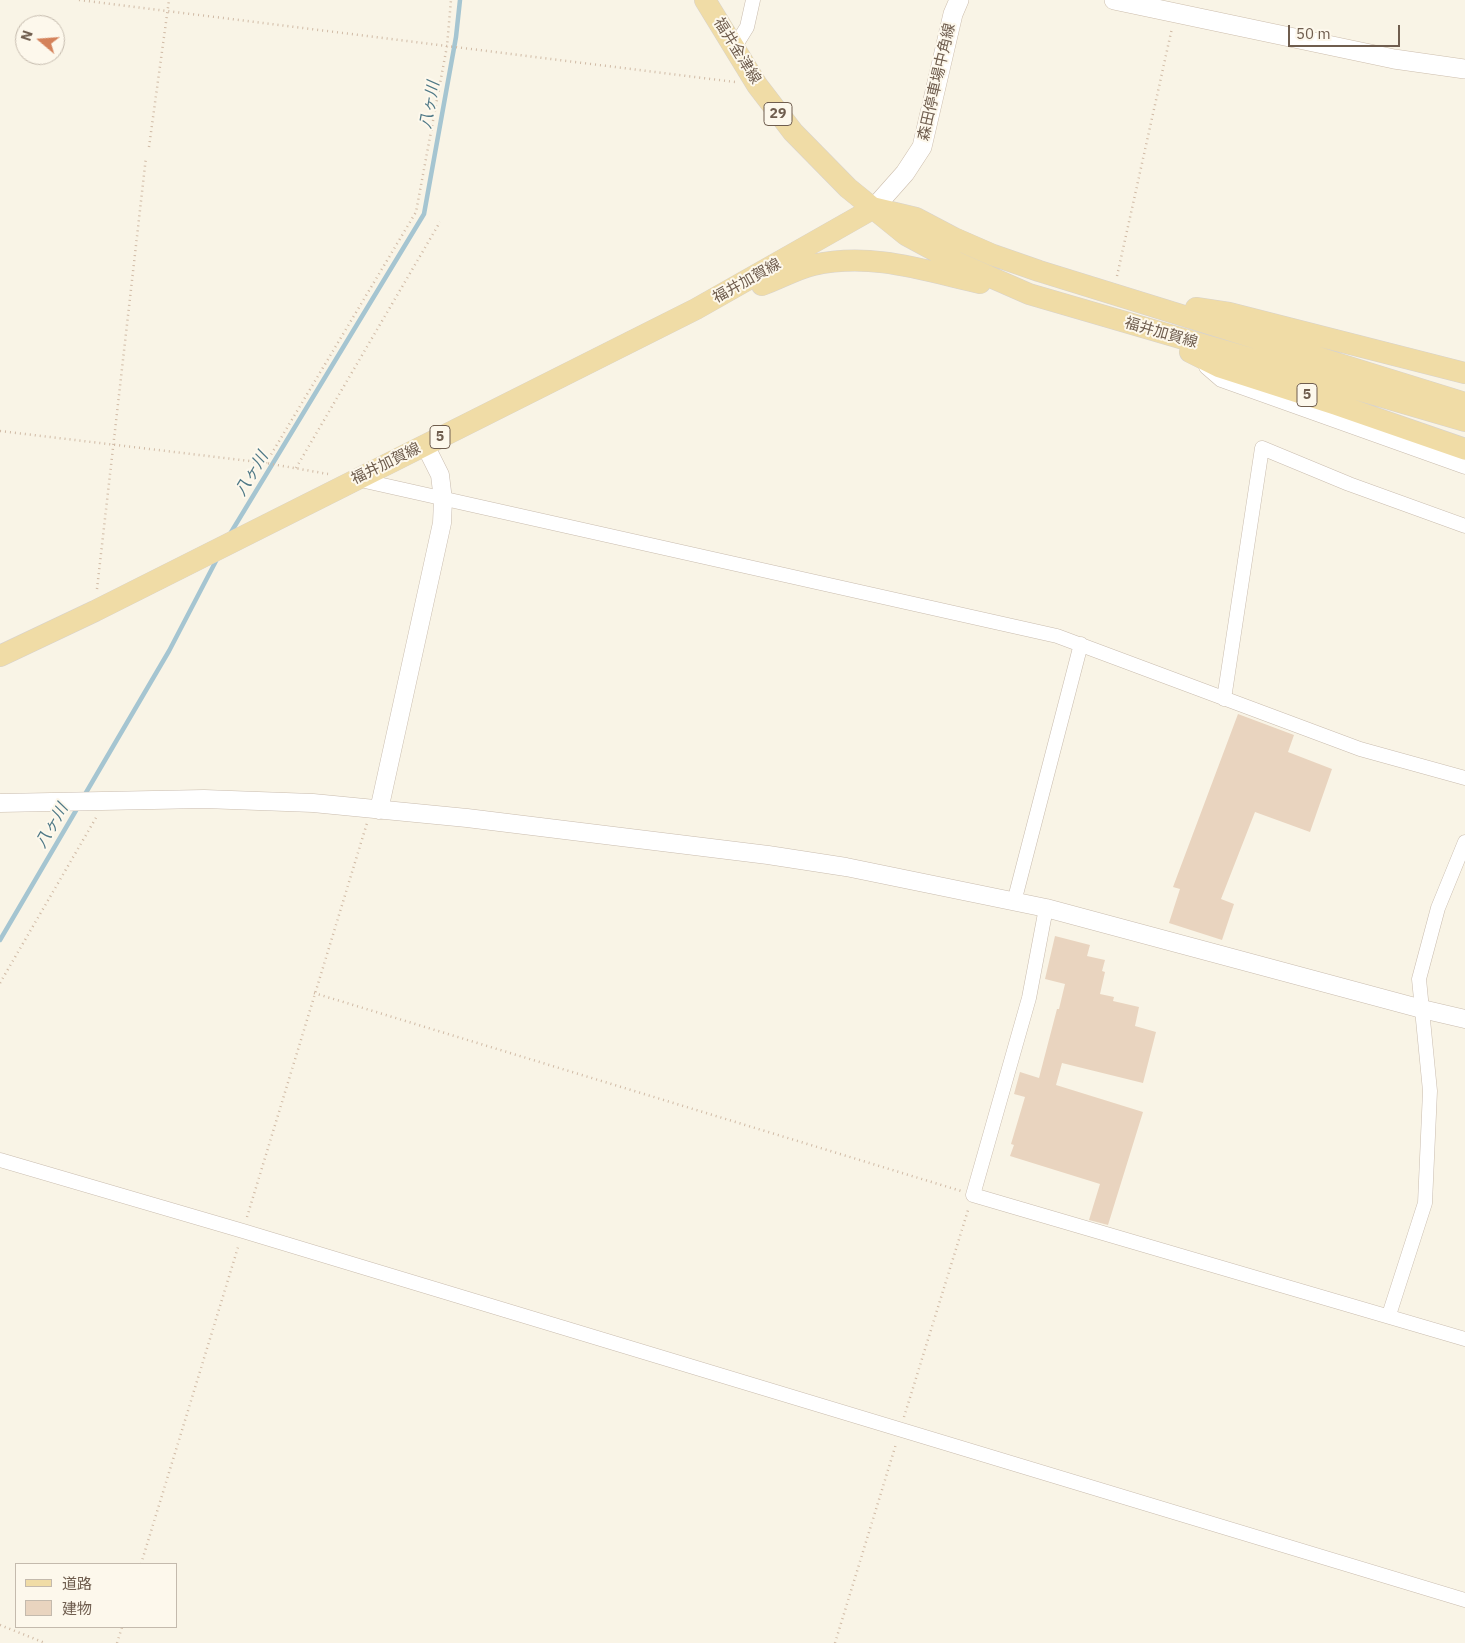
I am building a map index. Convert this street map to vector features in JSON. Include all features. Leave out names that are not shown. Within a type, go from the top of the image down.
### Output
[{"type":"main road","name":"福井金津線","points":[[705,0],[757,85],[793,132],[848,188],[874,208]]},
{"type":"main road","name":"森田停車場中角線","points":[[874,208],[905,173],[922,147],[953,14],[959,0]]},
{"type":"main road","points":[[1114,0],[1394,59],[1465,69]]},
{"type":"main road","name":"福井加賀線","points":[[874,208],[906,235],[956,262],[1029,294],[1465,421]]},
{"type":"main road","name":"福井加賀線","points":[[0,656],[696,309],[874,208],[916,218],[954,238],[993,255],[1039,271],[1465,403]]},
{"type":"main road","points":[[696,309],[811,266],[846,260],[884,261],[1029,294]]},
{"type":"main road","points":[[1151,305],[1201,308],[1229,314],[1465,373]]},
{"type":"main road","name":"5","points":[[1153,331],[1188,352],[1220,367],[1465,449]]},
{"type":"street","points":[[734,48],[747,28],[753,0]]},
{"type":"street","points":[[1188,352],[1221,380],[1465,468]]},
{"type":"street","points":[[375,810],[442,523],[443,500],[440,475],[425,445]]},
{"type":"street","points":[[1224,699],[1262,448],[1349,484],[1465,526]]},
{"type":"street","points":[[356,479],[1057,636],[1360,749],[1465,778]]},
{"type":"street","points":[[1014,902],[1081,644]]},
{"type":"street","points":[[0,803],[100,800],[214,800],[313,803],[497,822],[768,855],[846,867],[1046,908],[1465,1019]]},
{"type":"street","points":[[1388,1315],[1425,1203],[1430,1091],[1419,979],[1438,908],[1465,842]]},
{"type":"street","points":[[1046,908],[1030,998],[973,1195],[1465,1339]]},
{"type":"street","points":[[0,1160],[243,1231],[1465,1600]]},
{"type":"path","points":[[80,0],[757,85]]},
{"type":"path","points":[[149,147],[168,0]]},
{"type":"path","points":[[266,462],[416,212],[447,46],[451,0]]},
{"type":"path","points":[[1113,294],[1176,13]]},
{"type":"path","points":[[95,610],[146,157]]},
{"type":"path","points":[[296,468],[440,222]]},
{"type":"path","points":[[0,431],[266,462],[356,479]]},
{"type":"path","points":[[0,983],[98,815],[100,800]]},
{"type":"path","points":[[142,1563],[314,993],[375,810]]},
{"type":"path","points":[[314,993],[973,1195]]},
{"type":"path","points":[[0,1626],[45,1643]]},
{"type":"path","points":[[118,1643],[122,1628]]},
{"type":"building","points":[[1238,714],[1294,735],[1288,752],[1332,769],[1310,832],[1255,812],[1221,899],[1234,904],[1222,940],[1169,923],[1180,889],[1173,887]]},
{"type":"building","points":[[1055,936],[1090,945],[1087,956],[1105,960],[1102,971],[1105,972],[1100,994],[1114,997],[1113,1001],[1139,1007],[1135,1026],[1156,1032],[1143,1083],[1062,1063],[1056,1085],[1143,1112],[1108,1225],[1089,1220],[1100,1184],[1010,1156],[1014,1145],[1011,1144],[1025,1097],[1014,1094],[1020,1072],[1039,1078],[1065,984],[1045,979]]},
{"type":"waterway","name":"八ヶ川","points":[[230,534],[424,214],[456,37],[460,0]]},
{"type":"waterway","name":"八ヶ川","points":[[84,796],[169,651],[217,559]]},
{"type":"waterway","name":"八ヶ川","points":[[0,940],[78,807]]}]
